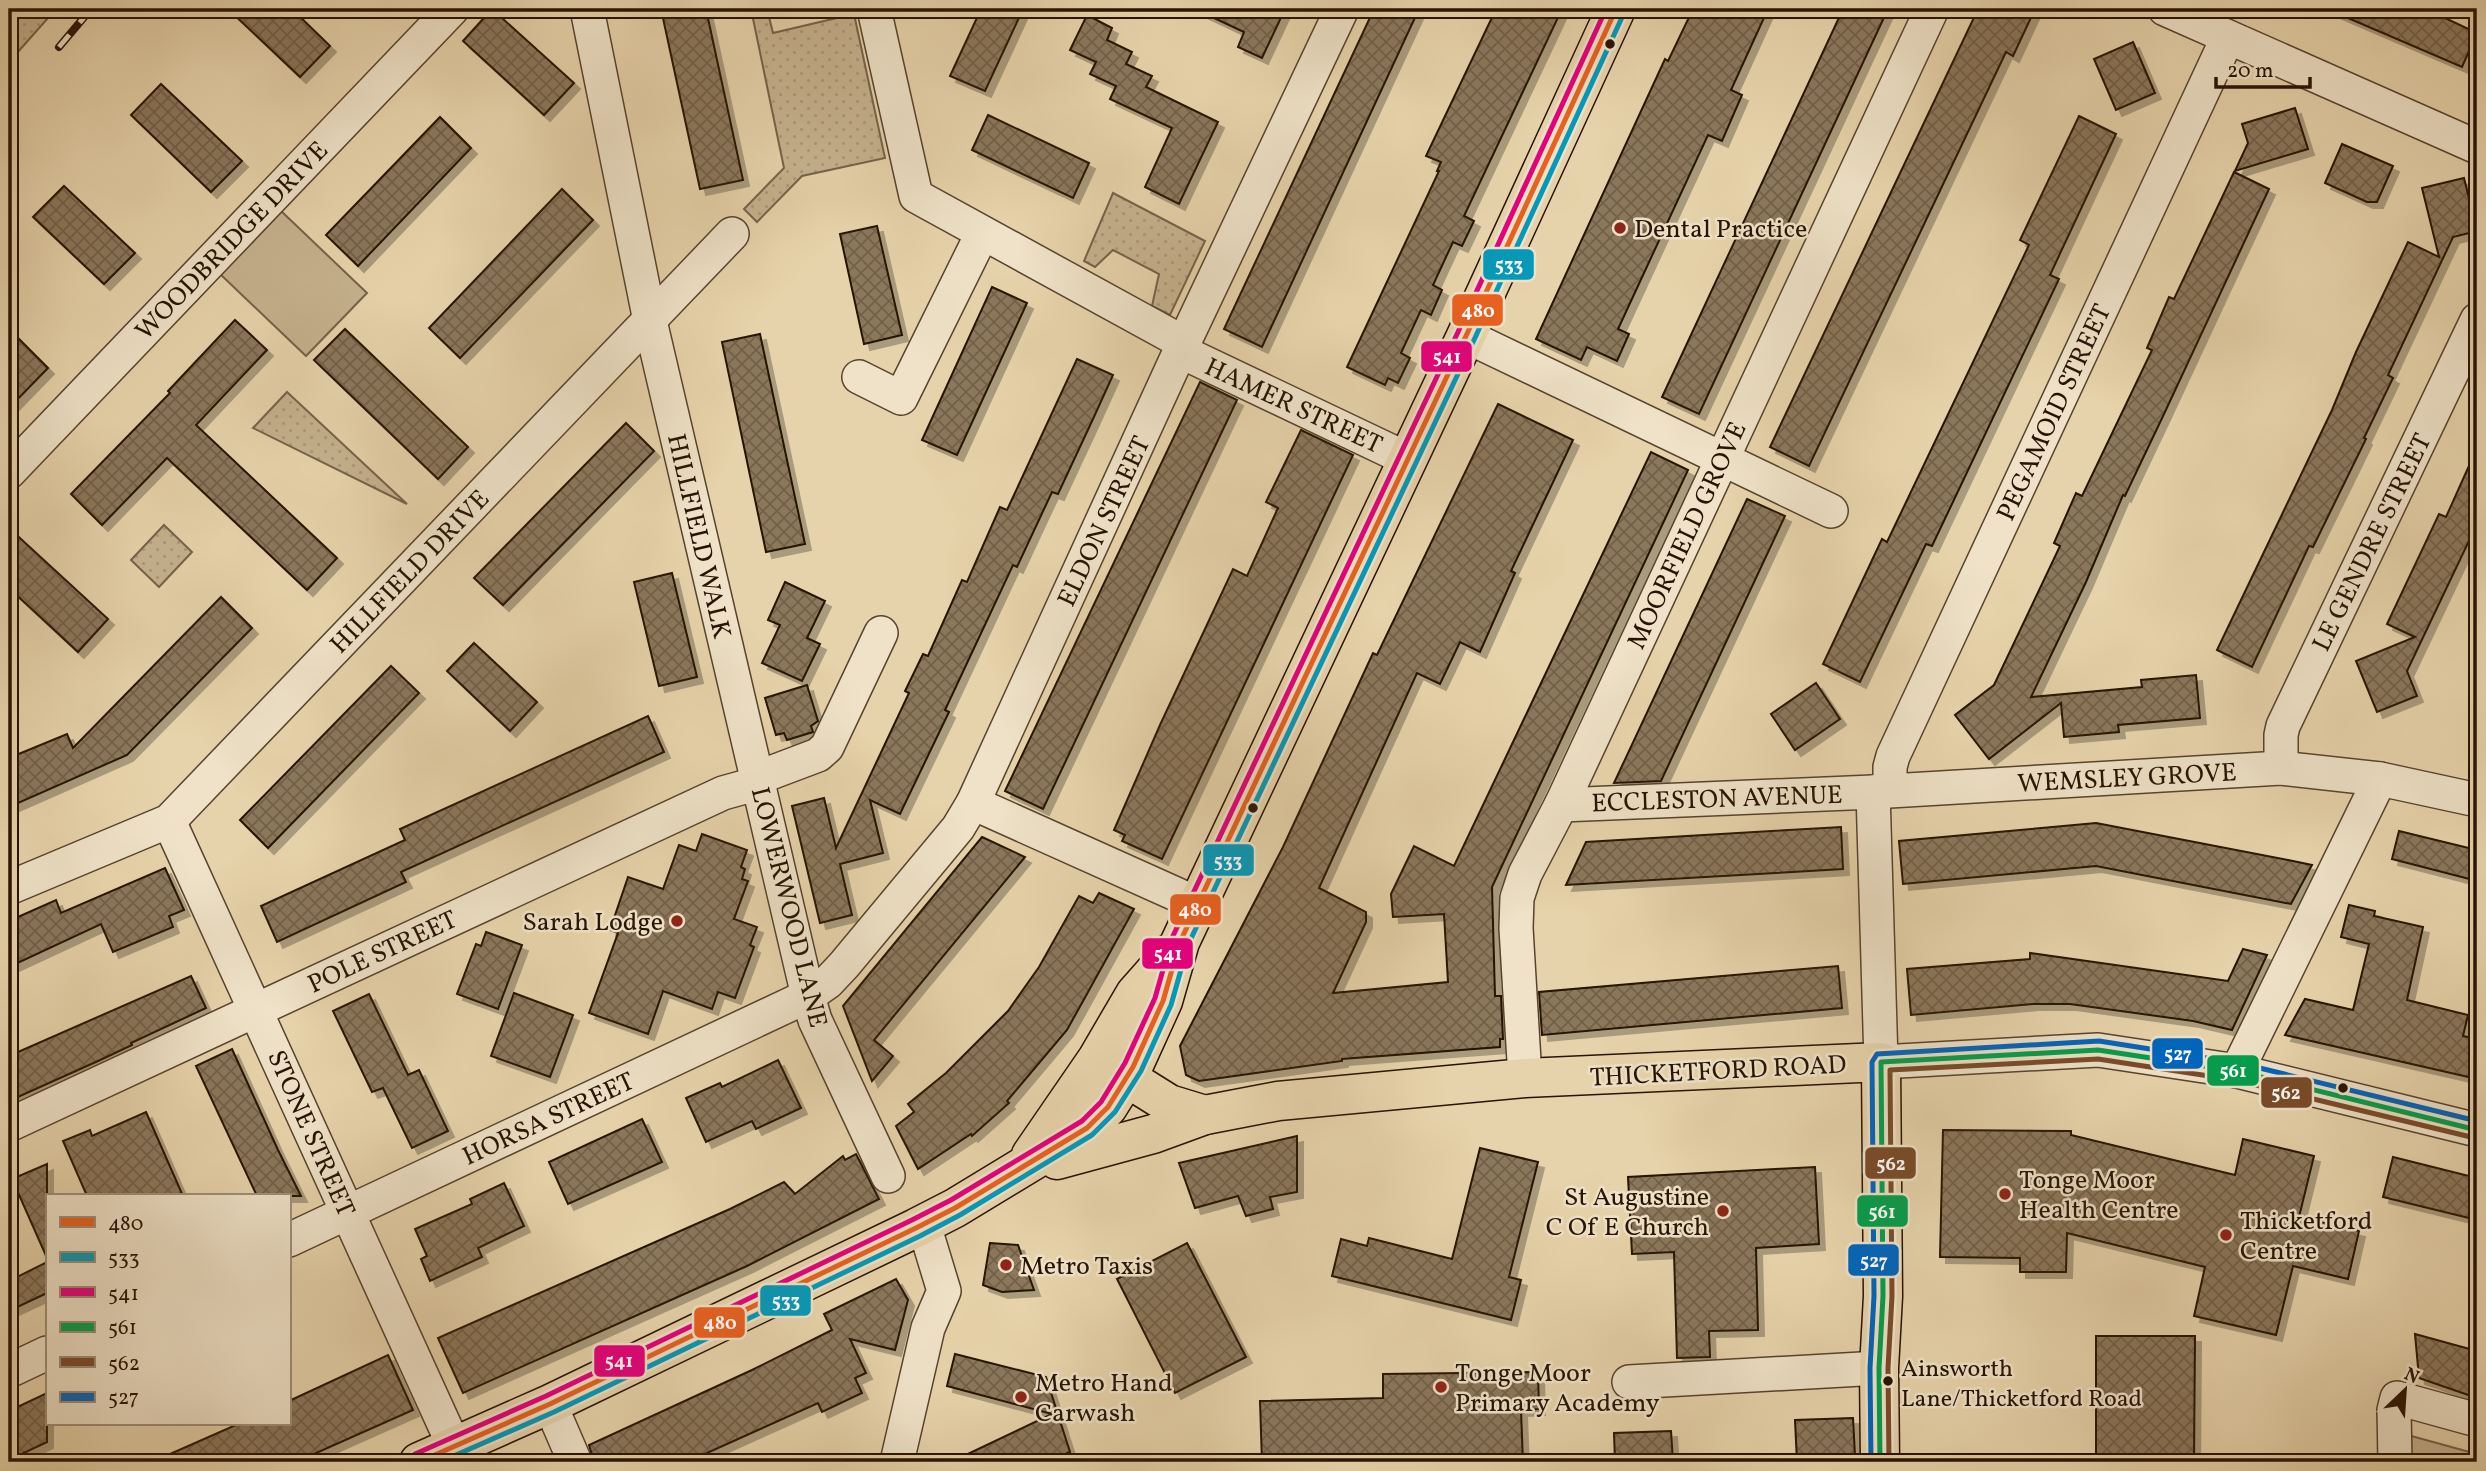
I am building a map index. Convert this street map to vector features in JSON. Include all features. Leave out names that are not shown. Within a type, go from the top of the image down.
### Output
[{"type":"main road","points":[[419,1462],[550,1404],[956,1208],[1018,1169],[1112,1068],[1135,994],[1180,942],[1466,336],[1616,9]]},
{"type":"main road","points":[[1881,1062],[1881,1462]]},
{"type":"main road","name":"THICKETFORD ROAD","points":[[1018,1169],[1153,1134],[1205,1115],[1278,1101],[1525,1078],[1881,1062]]},
{"type":"main road","name":"THICKETFORD ROAD","points":[[1112,1068],[1169,1104],[1205,1115]]},
{"type":"street","name":"WOODBRIDGE DRIVE","points":[[9,472],[453,9]]},
{"type":"street","points":[[587,9],[650,321]]},
{"type":"street","name":"HAMER STREET","points":[[874,9],[916,196],[1182,347],[1407,459]]},
{"type":"street","name":"ELDON STREET","points":[[808,996],[828,982],[844,965],[958,828],[974,803],[1182,347],[1342,9]]},
{"type":"street","name":"MOORFIELD GROVE","points":[[1525,1078],[1516,928],[1517,898],[1525,874],[1561,805],[1932,9]]},
{"type":"street","points":[[2165,9],[2477,147]]},
{"type":"street","name":"PEGAMOID STREET","points":[[1881,1062],[1875,902],[1881,791],[1893,756],[2228,37]]},
{"type":"street","name":"HILLFIELD DRIVE","points":[[169,821],[732,234]]},
{"type":"street","points":[[859,377],[901,398],[982,234]]},
{"type":"street","name":"LE GENDRE STREET","points":[[2281,768],[2283,726],[2477,320]]},
{"type":"street","name":"HILLFIELD WALK","points":[[650,321],[756,770]]},
{"type":"street","points":[[1466,336],[1831,510]]},
{"type":"street","name":"POLE STREET","points":[[9,1125],[723,793],[756,770],[818,755],[827,747],[881,632]]},
{"type":"street","name":"WEMSLEY GROVE","points":[[1881,791],[2281,768],[2380,779],[2477,800]]},
{"type":"street","name":"LOWERWOOD LANE","points":[[756,770],[815,1020],[888,1176]]},
{"type":"street","points":[[2236,1071],[2380,779]]},
{"type":"street","name":"ECCLESTON AVENUE","points":[[1561,805],[1881,791]]},
{"type":"street","points":[[974,803],[1198,904]]},
{"type":"street","points":[[9,888],[169,821]]},
{"type":"street","name":"STONE STREET","points":[[169,821],[454,1446]]},
{"type":"street","name":"HORSA STREET","points":[[290,1240],[808,996]]},
{"type":"street","name":"THICKETFORD ROAD","points":[[1881,1062],[2098,1050],[2236,1071],[2477,1130]]},
{"type":"street","points":[[897,1462],[928,1328],[944,1291],[924,1224]]},
{"type":"street","points":[[9,1371],[46,1353]]},
{"type":"street","points":[[1629,1382],[1696,1393],[1880,1368]]},
{"type":"street","points":[[2395,1462],[2394,1410],[2395,1401],[2400,1397],[2477,1420]]},
{"type":"street","points":[[550,1404],[575,1462]]},
{"type":"shaded area","points":[[9,9],[56,9],[9,62]]},
{"type":"shaded area","points":[[751,9],[767,9],[773,33],[854,14],[885,158],[802,176],[757,222],[744,209],[784,168]]},
{"type":"shaded area","points":[[1113,193],[1205,241],[1170,315],[1152,306],[1159,274],[1113,250],[1095,267],[1084,261]]},
{"type":"shaded area","points":[[280,210],[367,293],[306,356],[219,273]]},
{"type":"shaded area","points":[[287,392],[407,504],[253,428]]},
{"type":"shaded area","points":[[164,525],[192,552],[159,587],[131,560]]},
{"type":"shaded area","points":[[2404,1434],[2477,1454],[2477,1462],[2404,1462]]},
{"type":"building","points":[[228,9],[292,9],[330,46],[300,77]]},
{"type":"building","points":[[492,9],[574,83],[544,115],[463,41]]},
{"type":"building","points":[[661,9],[706,9],[743,180],[700,189]]},
{"type":"building","points":[[981,9],[1023,9],[985,91],[950,76]]},
{"type":"building","points":[[1195,9],[1285,9],[1262,58],[1238,47],[1244,32]]},
{"type":"building","points":[[1374,9],[1419,9],[1262,347],[1224,329]]},
{"type":"building","points":[[1496,9],[1562,9],[1464,216],[1474,221],[1462,246],[1453,242],[1433,285],[1442,290],[1431,315],[1421,310],[1401,353],[1410,358],[1398,383],[1388,378],[1385,385],[1347,367],[1439,171],[1441,162],[1426,156]]},
{"type":"building","points":[[1693,9],[1768,9],[1731,90],[1742,95],[1722,141],[1708,135],[1618,329],[1629,334],[1617,361],[1587,347],[1581,360],[1536,339],[1665,59],[1668,61]]},
{"type":"building","points":[[1843,9],[1888,9],[1699,414],[1662,397]]},
{"type":"building","points":[[1978,9],[2035,9],[2013,56],[2006,52],[1809,466],[1770,447]]},
{"type":"building","points":[[2327,9],[2426,9],[2477,33],[2462,67]]},
{"type":"building","points":[[1087,15],[1112,28],[1107,40],[1132,52],[1126,64],[1152,76],[1146,87],[1218,122],[1179,204],[1145,187],[1172,128],[1110,99],[1116,86],[1090,74],[1096,62],[1070,50]]},
{"type":"building","points":[[2133,42],[2155,93],[2116,110],[2094,59]]},
{"type":"building","points":[[161,84],[242,161],[211,192],[131,115]]},
{"type":"building","points":[[2295,108],[2308,149],[2235,171],[2248,143],[2242,124]]},
{"type":"building","points":[[988,115],[1089,163],[1073,198],[972,150]]},
{"type":"building","points":[[2079,116],[2116,134],[2050,275],[2059,279],[1932,546],[1926,544],[1860,682],[1823,664],[1882,539],[1887,542],[2029,245],[2020,240]]},
{"type":"building","points":[[440,117],[471,148],[358,266],[326,235]]},
{"type":"building","points":[[2342,144],[2393,166],[2377,202],[2367,202],[2325,183]]},
{"type":"building","points":[[2234,172],[2269,189],[2125,496],[2123,495],[2086,582],[2031,697],[2142,687],[2141,680],[2196,675],[2200,718],[2118,725],[2119,732],[2064,737],[2061,703],[1989,759],[1955,715],[1994,685],[2060,546],[2054,543],[2076,493],[2082,496],[2152,350],[2147,348],[2169,297],[2174,299]]},
{"type":"building","points":[[2464,178],[2477,231],[2453,237],[2388,375],[2393,378],[2364,438],[2366,439],[2313,547],[2309,546],[2252,667],[2217,650],[2332,410],[2408,242],[2439,257],[2422,188]]},
{"type":"building","points":[[64,186],[135,253],[104,284],[33,217]]},
{"type":"building","points":[[562,189],[593,220],[460,358],[429,328]]},
{"type":"building","points":[[877,226],[902,335],[864,344],[840,234]]},
{"type":"building","points":[[992,287],[1027,303],[957,455],[922,440]]},
{"type":"building","points":[[235,320],[267,350],[196,425],[337,558],[307,590],[167,458],[102,525],[71,494],[170,393],[168,391]]},
{"type":"building","points":[[9,329],[48,368],[9,408]]},
{"type":"building","points":[[345,329],[468,447],[438,479],[314,360]]},
{"type":"building","points":[[760,334],[805,544],[766,552],[722,342]]},
{"type":"building","points":[[1077,359],[1113,375],[1093,419],[1058,494],[1052,492],[1017,567],[1013,565],[945,710],[949,712],[900,814],[870,800],[883,853],[840,864],[852,915],[820,923],[792,806],[824,798],[836,848],[909,693],[905,691],[923,654],[928,656],[962,580],[967,582],[1000,507],[1007,510]]},
{"type":"building","points":[[1200,382],[1237,400],[1043,809],[1005,791]]},
{"type":"building","points":[[1498,404],[1573,440],[1511,571],[1515,573],[1480,652],[1460,642],[1440,684],[1417,673],[1319,888],[1366,912],[1366,922],[1333,993],[1448,982],[1444,914],[1393,917],[1391,894],[1414,846],[1454,866],[1651,452],[1688,470],[1492,887],[1495,996],[1501,996],[1503,1039],[1500,1039],[1500,1047],[1342,1059],[1199,1081],[1186,1075],[1180,1046],[1283,847],[1373,653],[1377,655]]},
{"type":"building","points":[[626,423],[654,451],[503,605],[474,578]]},
{"type":"building","points":[[1301,430],[1353,455],[1162,859],[1122,841],[1125,835],[1114,830],[1233,569],[1247,576],[1278,508],[1266,502]]},
{"type":"building","points":[[2477,448],[2477,524],[2407,671],[2417,696],[2377,712],[2356,661],[2415,637],[2387,624],[2439,514],[2446,517]]},
{"type":"building","points":[[1747,499],[1785,516],[1661,781],[1614,783]]},
{"type":"building","points":[[9,528],[108,619],[78,652],[9,588]]},
{"type":"building","points":[[672,573],[697,677],[659,686],[634,582]]},
{"type":"building","points":[[785,582],[825,601],[807,638],[820,644],[802,681],[762,663],[780,625],[768,620]]},
{"type":"building","points":[[221,597],[252,628],[127,755],[9,807],[9,758],[67,734],[73,748]]},
{"type":"building","points":[[474,643],[537,702],[510,731],[447,671]]},
{"type":"building","points":[[391,666],[419,693],[268,848],[240,820]]},
{"type":"building","points":[[1816,683],[1840,719],[1795,750],[1771,714]]},
{"type":"building","points":[[807,685],[818,721],[811,726],[813,732],[787,740],[784,733],[776,735],[765,698]]},
{"type":"building","points":[[648,716],[664,752],[401,872],[406,882],[277,942],[261,906],[405,840],[400,829]]},
{"type":"building","points":[[2096,823],[2312,865],[2291,904],[2096,866],[1903,884],[1899,841]]},
{"type":"building","points":[[1841,827],[1843,869],[1566,885],[1586,842]]},
{"type":"building","points":[[2399,831],[2477,850],[2477,881],[2392,859]]},
{"type":"building","name":"Sarah Lodge","points":[[702,834],[747,850],[741,867],[745,869],[742,879],[748,881],[734,919],[757,927],[750,945],[754,947],[735,998],[718,992],[712,1009],[663,991],[648,1034],[589,1013],[618,933],[610,930],[628,877],[663,889],[679,845],[696,851]]},
{"type":"building","points":[[982,837],[1025,857],[874,1040],[893,1056],[872,1081],[843,1006]]},
{"type":"building","points":[[165,868],[184,910],[169,916],[173,927],[113,952],[101,924],[9,967],[9,921],[56,900],[61,913]]},
{"type":"building","points":[[1099,893],[1134,909],[1067,1030],[1007,1101],[1009,1103],[972,1136],[971,1134],[918,1169],[896,1126],[914,1112],[908,1104],[946,1073],[1008,1011],[1039,967],[1079,896],[1093,903]]},
{"type":"building","points":[[2349,905],[2375,911],[2374,916],[2423,927],[2407,1000],[2468,1015],[2463,1036],[2477,1039],[2477,1079],[2285,1035],[2305,999],[2353,1010],[2369,944],[2341,937]]},
{"type":"building","points":[[486,932],[522,945],[498,1009],[457,994],[476,944],[481,946]]},
{"type":"building","points":[[2243,949],[2267,955],[2232,1030],[2193,1021],[2070,1004],[2033,1004],[1911,1015],[1907,969],[2030,959],[2030,953],[2228,981]]},
{"type":"building","points":[[1838,966],[1842,1008],[1542,1035],[1539,992]]},
{"type":"building","points":[[191,976],[206,1008],[9,1101],[9,1056]]},
{"type":"building","points":[[514,993],[573,1015],[550,1077],[491,1056]]},
{"type":"building","points":[[369,994],[408,1075],[419,1070],[448,1131],[412,1148],[383,1088],[372,1092],[333,1011]]},
{"type":"building","points":[[232,1049],[301,1196],[256,1194],[196,1066]]},
{"type":"building","points":[[778,1060],[801,1108],[756,1129],[752,1121],[706,1142],[686,1098],[720,1083],[722,1087]]},
{"type":"building","points":[[146,1112],[182,1194],[86,1194],[63,1141],[90,1130],[92,1136]]},
{"type":"building","points":[[642,1119],[662,1162],[568,1204],[549,1162]]},
{"type":"building","points":[[1943,1130],[2071,1131],[2071,1135],[2235,1175],[2243,1139],[2314,1156],[2299,1217],[2359,1231],[2348,1279],[2293,1266],[2276,1335],[2194,1316],[2205,1267],[2067,1233],[2066,1272],[2020,1272],[2020,1258],[1940,1257]]},
{"type":"building","points":[[1297,1136],[1297,1192],[1270,1197],[1273,1209],[1246,1216],[1238,1196],[1195,1208],[1179,1163]]},
{"type":"building","points":[[1480,1148],[1538,1162],[1509,1277],[1521,1280],[1511,1320],[1332,1276],[1341,1239],[1367,1246],[1369,1238],[1452,1259]]},
{"type":"building","points":[[856,1154],[879,1199],[747,1266],[463,1393],[438,1338],[730,1209],[784,1182],[795,1194],[843,1156],[845,1160]]},
{"type":"building","points":[[2393,1157],[2477,1178],[2477,1220],[2383,1197]]},
{"type":"building","points":[[47,1164],[46,1256],[12,1179]]},
{"type":"building","name":"St Augustine C Of E Church","points":[[1815,1167],[1819,1244],[1756,1248],[1758,1330],[1709,1331],[1710,1357],[1677,1358],[1674,1252],[1632,1254],[1628,1177]]},
{"type":"building","points":[[504,1183],[524,1226],[478,1248],[482,1257],[430,1281],[421,1259],[427,1256],[415,1229],[472,1204],[470,1199]]},
{"type":"building","name":"Metro Taxis","points":[[990,1243],[1018,1245],[1034,1290],[1002,1292],[983,1285]]},
{"type":"building","points":[[1187,1243],[1246,1357],[1175,1393],[1117,1279]]},
{"type":"building","points":[[46,1262],[46,1293],[9,1311],[9,1281]]},
{"type":"building","points":[[896,1279],[908,1300],[895,1350],[850,1339],[866,1373],[855,1378],[862,1393],[822,1412],[818,1403],[687,1462],[594,1462],[589,1445],[832,1330],[824,1314]]},
{"type":"building","points":[[2415,1334],[2477,1351],[2477,1398],[2419,1378]]},
{"type":"building","points":[[2096,1336],[2195,1336],[2194,1462],[2096,1462]]},
{"type":"building","name":"Metro Hand Carwash","points":[[955,1354],[1046,1377],[1070,1452],[1048,1462],[951,1462],[1052,1414],[947,1386]]},
{"type":"building","points":[[388,1355],[413,1410],[296,1462],[152,1462],[233,1426],[290,1426],[290,1401]]},
{"type":"building","points":[[1538,1372],[1539,1409],[1521,1410],[1523,1462],[1262,1462],[1260,1401],[1383,1398],[1383,1374]]},
{"type":"building","points":[[46,1393],[47,1442],[9,1460],[9,1411]]},
{"type":"building","points":[[1853,1418],[1855,1456],[1843,1456],[1843,1462],[1797,1462],[1795,1420]]},
{"type":"building","points":[[1671,1431],[1673,1462],[1615,1462],[1614,1433]]},
{"type":"railway","points":[[59,47],[91,9]]},
{"type":"transit line","name":"541","points":[[415,1454],[546,1396],[951,1200],[1082,1121],[1101,1102],[1125,1063],[1155,998],[1172,938],[1458,332],[1606,9]]},
{"type":"transit line","name":"480","points":[[419,1462],[550,1404],[955,1208],[1087,1128],[1108,1107],[1133,1067],[1163,1001],[1180,942],[1466,336],[1616,9]]},
{"type":"transit line","name":"533","points":[[440,1462],[554,1412],[920,1236],[960,1215],[1092,1135],[1115,1112],[1141,1071],[1171,1005],[1188,945],[1474,340],[1624,13]]},
{"type":"transit line","name":"527","points":[[1871,1462],[1870,1368],[1874,1296],[1872,1062],[1877,1054],[2099,1041],[2239,1063],[2477,1121]]},
{"type":"transit line","name":"561","points":[[1880,1462],[1879,1368],[1883,1296],[1881,1062],[2098,1050],[2237,1071],[2477,1130]]},
{"type":"transit line","name":"562","points":[[1889,1462],[1888,1368],[1892,1296],[1890,1070],[2098,1059],[2235,1080],[2475,1138]]},
{"type":"place","name":"Dental Practice","points":[[1620,228]]},
{"type":"place","name":"Sarah Lodge","points":[[677,921]]},
{"type":"place","name":"Tonge Moor Health Centre","points":[[2005,1194]]},
{"type":"place","name":"St Augustine C Of E Church","points":[[1723,1211]]},
{"type":"place","name":"Thicketford Centre","points":[[2226,1235]]},
{"type":"place","name":"Metro Taxis","points":[[1006,1265]]},
{"type":"place","name":"Ainsworth Lane/Thicketford Road","points":[[1888,1381]]},
{"type":"place","name":"Tonge Moor Primary Academy","points":[[1441,1387]]},
{"type":"place","name":"Metro Hand Carwash","points":[[1021,1397]]}]
